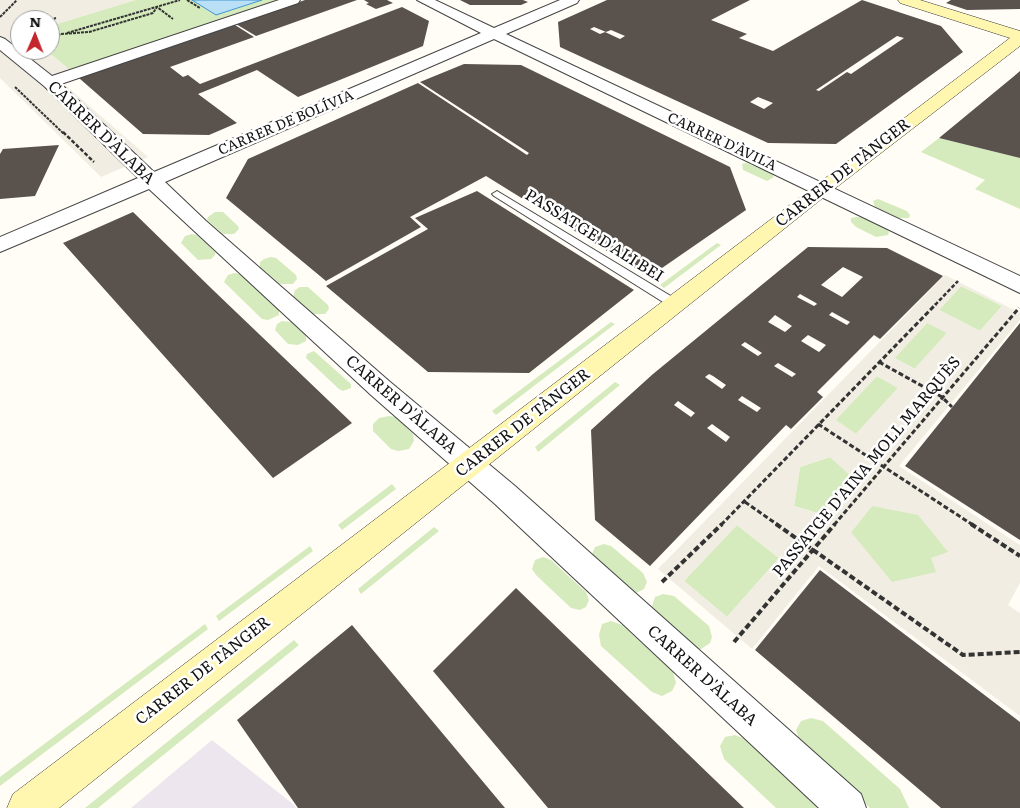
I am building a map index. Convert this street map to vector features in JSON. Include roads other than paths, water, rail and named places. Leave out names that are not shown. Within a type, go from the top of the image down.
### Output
[{"type":"street","points":[[50,82],[293,0]]},
{"type":"street","name":"CARRER D'ÀVILA","points":[[424,0],[822,188],[1020,285]]},
{"type":"street","name":"CARRER DE BOLÍVIA","points":[[0,245],[572,0]]},
{"type":"street","points":[[905,0],[1020,37]]},
{"type":"street","name":"CARRER DE TÀNGER","points":[[27,808],[470,465],[822,188],[1020,37]]},
{"type":"street","name":"CARRER D'ÀLABA","points":[[0,42],[50,82],[151,180],[380,388],[470,465],[847,808]]},
{"type":"lane","name":"PASSATGE D'ALI BEI","points":[[497,194],[675,304]]},
{"type":"water","points":[[192,0],[262,0],[216,15]]}]
